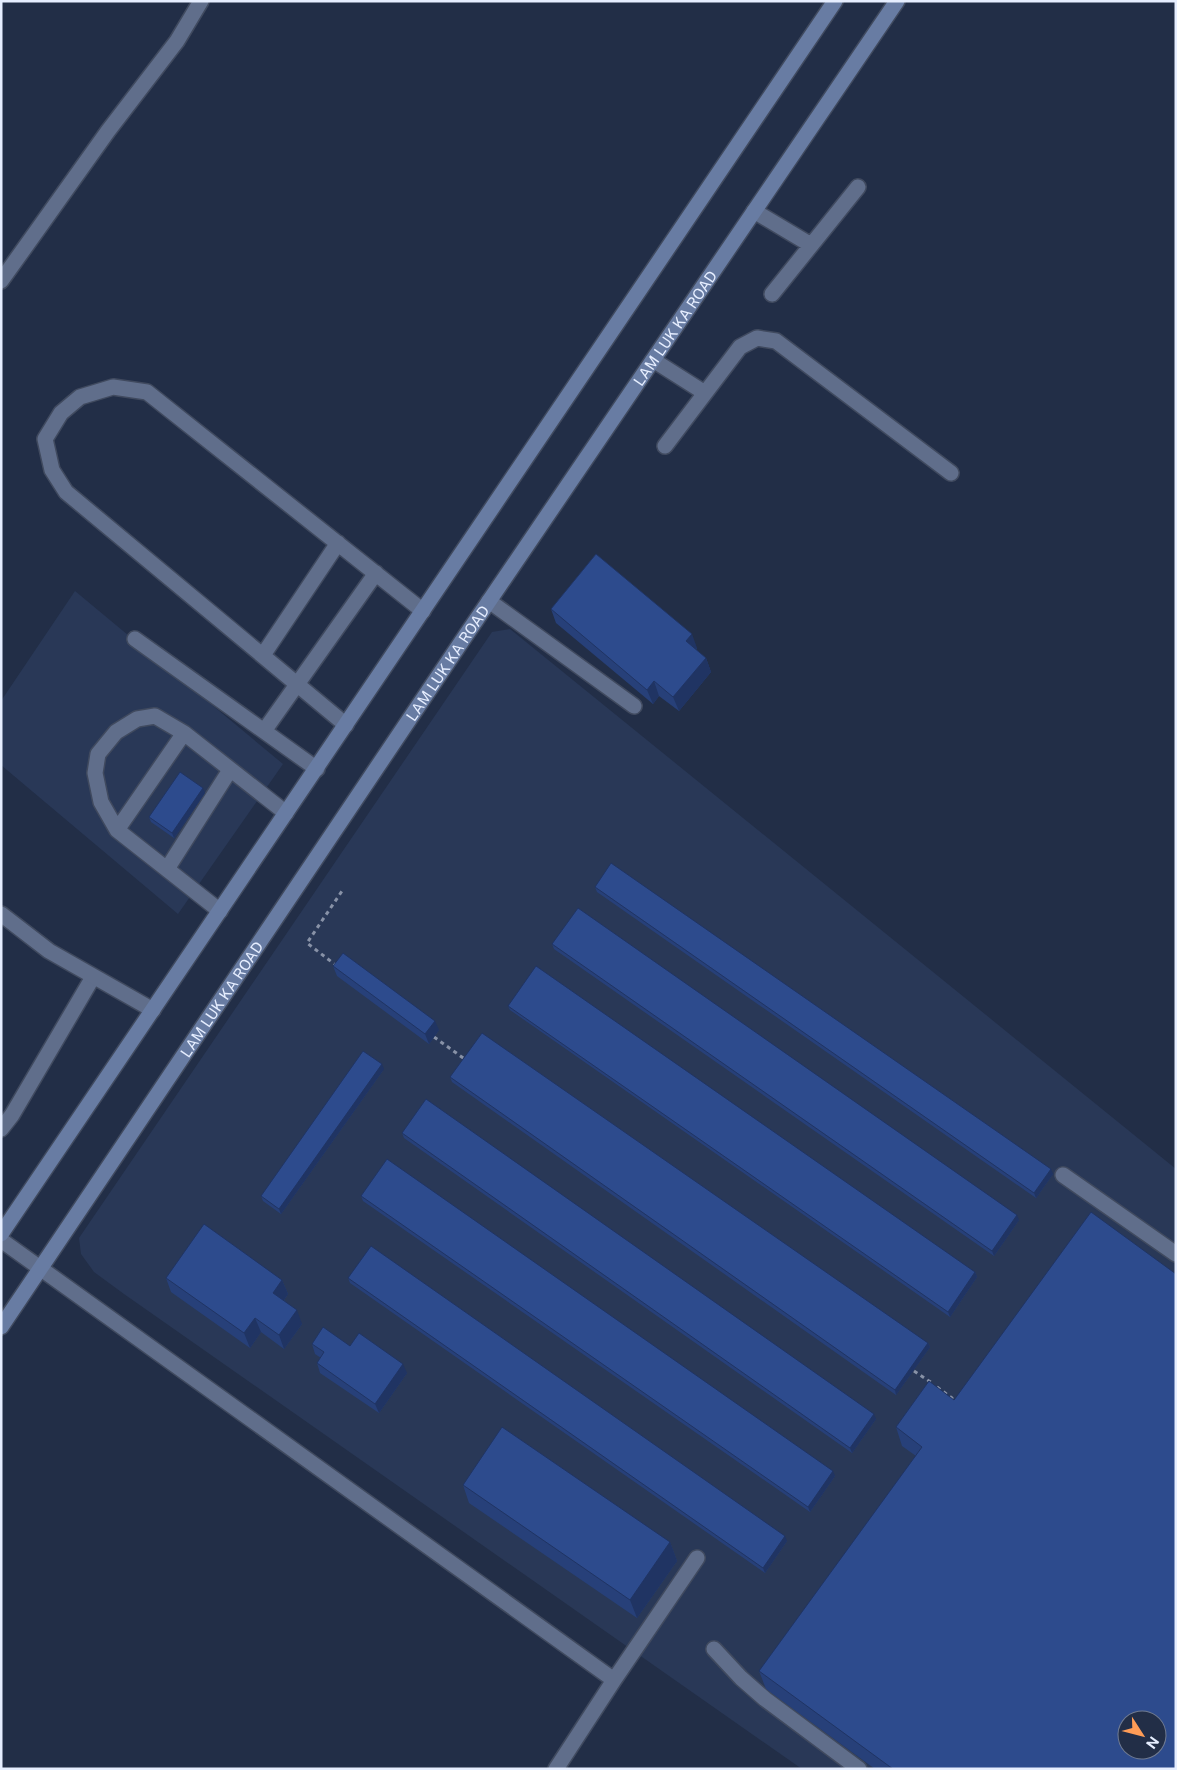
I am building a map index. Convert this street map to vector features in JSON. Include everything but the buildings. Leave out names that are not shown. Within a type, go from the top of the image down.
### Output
[{"type":"main road","points":[[1,1234],[835,1]]},
{"type":"main road","name":"LAM LUK KA ROAD","points":[[1,1327],[489,601],[897,1]]},
{"type":"street","points":[[1,281],[108,131],[178,41],[201,1]]},
{"type":"street","points":[[772,294],[858,187]]},
{"type":"street","points":[[754,212],[812,245]]},
{"type":"street","points":[[665,446],[740,347],[757,338],[776,341],[950,473]]},
{"type":"street","points":[[653,360],[705,393]]},
{"type":"street","points":[[346,725],[66,492],[52,470],[45,439],[61,413],[80,397],[113,387],[147,392],[423,610]]},
{"type":"street","points":[[263,656],[338,543]]},
{"type":"street","points":[[264,731],[376,573]]},
{"type":"street","points":[[489,601],[634,706]]},
{"type":"street","points":[[135,639],[317,768]]},
{"type":"street","points":[[220,911],[117,830],[101,802],[95,774],[98,754],[116,732],[137,718],[155,716],[184,733],[286,813]]},
{"type":"street","points":[[117,830],[184,733]]},
{"type":"street","points":[[167,869],[230,770]]},
{"type":"street","points":[[1,914],[49,951],[152,1010]]},
{"type":"street","points":[[1,1129],[12,1114],[94,976]]},
{"type":"street","points":[[1063,1175],[1176,1254]]},
{"type":"street","points":[[1,1240],[614,1680]]},
{"type":"street","points":[[556,1769],[697,1558]]},
{"type":"street","points":[[714,1649],[765,1700],[859,1769]]},
{"type":"path","points":[[342,890],[308,943],[342,969]]},
{"type":"path","points":[[434,1037],[467,1061]]},
{"type":"path","points":[[914,1371],[952,1398],[949,1402]]},
{"type":"shaded area","points":[[75,591],[283,764],[178,914],[1,765],[1,701]]},
{"type":"shaded area","points":[[510,629],[1176,1169],[1176,1769],[802,1769],[94,1272],[81,1254],[79,1238],[492,632]]}]
